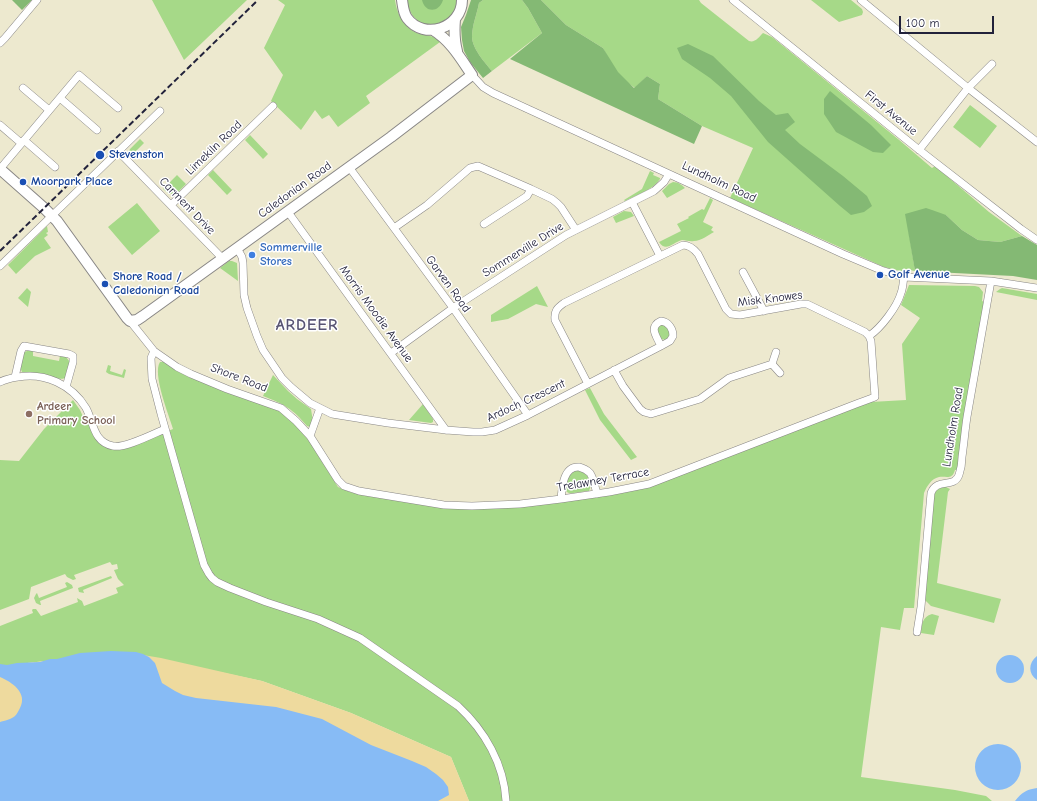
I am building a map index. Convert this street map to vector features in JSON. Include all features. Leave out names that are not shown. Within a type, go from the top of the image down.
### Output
[{"type":"main road","points":[[402,0],[403,9],[407,18],[414,25],[423,29],[433,30],[442,29],[455,19],[460,12],[462,0]]},
{"type":"main road","points":[[455,19],[454,40],[458,53]]},
{"type":"main road","points":[[433,30],[441,35],[458,53]]},
{"type":"main road","name":"Lundholm Road","points":[[458,53],[472,75]]},
{"type":"main road","name":"Caledonian Road","points":[[130,321],[137,320],[143,316],[223,259],[391,137],[472,75]]},
{"type":"main road","name":"Shore Road","points":[[0,169],[57,221],[130,321]]},
{"type":"street","points":[[0,43],[6,38],[37,0]]},
{"type":"street","name":"First Avenue","points":[[733,0],[919,150],[1037,240]]},
{"type":"street","points":[[861,0],[968,88],[1037,142]]},
{"type":"street","points":[[919,150],[968,88],[992,64]]},
{"type":"street","points":[[0,169],[79,75],[118,108]]},
{"type":"street","name":"Lundholm Road","points":[[472,75],[483,87],[493,93],[843,254],[881,270],[904,277],[991,281],[1037,288]]},
{"type":"street","points":[[23,88],[49,110]]},
{"type":"street","points":[[60,98],[97,130]]},
{"type":"street","name":"Limekiln Road","points":[[172,205],[273,106]]},
{"type":"street","points":[[0,266],[160,111]]},
{"type":"street","points":[[0,125],[55,167]]},
{"type":"street","name":"Carment Drive","points":[[118,151],[223,259]]},
{"type":"street","name":"Garven Road","points":[[349,167],[453,308],[528,415]]},
{"type":"street","points":[[394,228],[427,205],[473,167],[481,167],[531,189],[557,203],[576,230]]},
{"type":"street","name":"Sommerville Drive","points":[[391,353],[453,308],[566,235],[657,189],[669,174]]},
{"type":"street","points":[[484,224],[527,196],[531,189]]},
{"type":"street","points":[[632,202],[660,256]]},
{"type":"street","name":"Morris Moodie Avenue","points":[[288,212],[446,430]]},
{"type":"street","name":"Misk Knowes","points":[[588,384],[555,320],[554,316],[556,309],[564,303],[679,246],[690,246],[698,254],[731,314],[740,316],[807,304],[865,332],[869,336]]},
{"type":"street","name":"Ardoch Crescent","points":[[238,248],[242,256],[244,295],[247,308],[263,350],[282,378],[291,387],[300,395],[332,414],[446,430],[482,432],[495,430],[528,415],[661,346]]},
{"type":"street","points":[[744,272],[764,311]]},
{"type":"street","points":[[869,336],[882,324],[898,302],[902,293],[904,277]]},
{"type":"street","name":"Lundholm Road","points":[[917,632],[921,607],[931,493],[932,489],[938,484],[950,483],[959,475],[967,419],[991,281]]},
{"type":"street","name":"Shore Road","points":[[130,321],[154,351],[177,367],[227,389],[281,408],[310,436]]},
{"type":"street","name":"Trelawney Terrace","points":[[310,436],[342,485],[359,491],[458,506],[520,504],[597,494],[649,484],[875,397],[871,341],[869,336]]},
{"type":"street","points":[[15,377],[20,350],[24,346],[69,354],[73,356],[73,362],[66,387]]},
{"type":"street","points":[[154,351],[152,358],[152,379],[204,565],[208,574],[217,582],[244,594],[318,619],[360,638],[458,706],[473,721],[495,754],[505,787],[506,801]]},
{"type":"street","points":[[772,364],[776,352]]},
{"type":"street","points":[[614,370],[623,386],[640,409],[651,414],[700,399],[730,378],[772,364]]},
{"type":"street","points":[[772,364],[780,373]]},
{"type":"street","points":[[0,382],[5,379],[15,377],[41,377],[55,381],[66,387],[77,396],[86,408],[97,437],[103,443],[108,445],[118,447],[122,446],[165,429]]},
{"type":"street","points":[[310,436],[320,408]]},
{"type":"street","points":[[562,499],[563,483],[567,474],[577,467],[585,469],[591,474],[597,494]]},
{"type":"green space","points":[[12,0],[32,0],[22,10]]},
{"type":"green space","points":[[152,0],[247,0],[184,60]]},
{"type":"green space","points":[[278,0],[395,0],[397,10],[404,24],[417,33],[435,38],[440,42],[366,96],[370,103],[338,127],[329,115],[322,119],[315,110],[301,130],[271,101],[283,75],[264,48],[285,5]]},
{"type":"green space","points":[[407,0],[458,0],[455,12],[448,19],[441,23],[428,25],[416,19],[412,14]]},
{"type":"green space","points":[[422,0],[443,0],[438,7],[432,10],[426,7]]},
{"type":"green space","points":[[471,0],[483,0],[479,3],[472,37],[476,50],[492,71],[483,78],[470,62],[464,51],[462,40],[461,27]]},
{"type":"green space","points":[[483,0],[522,0],[542,33],[492,71],[476,50],[472,37],[479,3]]},
{"type":"green space","points":[[522,0],[541,0],[566,25],[603,48],[618,72],[634,88],[647,76],[660,84],[658,99],[702,126],[694,144],[510,59],[542,33]]},
{"type":"green space","points":[[541,0],[699,0],[749,41],[755,40],[763,33],[772,37],[932,168],[935,166],[989,212],[1022,236],[1000,242],[978,240],[962,230],[946,215],[906,214],[915,271],[909,270],[909,273],[884,267],[730,198],[753,148],[702,126],[658,99],[660,84],[647,76],[635,88],[616,74],[603,48],[566,25]]},
{"type":"green space","points":[[811,0],[851,0],[862,9],[863,12],[862,15],[839,22]]},
{"type":"green space","points":[[688,44],[713,56],[759,101],[776,115],[788,113],[795,122],[785,130],[800,144],[867,196],[872,206],[864,212],[851,215],[840,206],[768,142],[731,96],[710,78],[682,59],[677,48]]},
{"type":"green space","points":[[830,91],[871,125],[891,145],[883,153],[873,152],[836,132],[824,114],[824,99]]},
{"type":"green space","points":[[970,105],[997,126],[980,148],[953,127]]},
{"type":"green space","points":[[250,135],[268,154],[263,159],[245,140]]},
{"type":"green space","points":[[140,139],[144,143],[131,156],[129,151],[130,149]]},
{"type":"green space","points":[[213,170],[232,190],[227,195],[208,175]]},
{"type":"green space","points":[[650,171],[654,173],[653,175],[660,178],[657,183],[649,189],[625,201],[624,200],[642,189]]},
{"type":"green space","points":[[177,175],[186,184],[176,194],[169,194],[163,189]]},
{"type":"green space","points":[[673,182],[680,184],[685,188],[667,198],[662,191]]},
{"type":"green space","points":[[710,198],[713,200],[703,222],[713,227],[711,230],[714,232],[697,241],[682,240],[667,247],[664,247],[659,242],[681,231],[677,224],[702,209],[704,210]]},
{"type":"green space","points":[[137,203],[160,231],[132,255],[108,227]]},
{"type":"green space","points":[[926,208],[946,215],[962,230],[978,240],[1000,242],[1022,236],[1037,245],[1037,280],[1013,276],[915,271],[905,214]]},
{"type":"green space","points":[[624,211],[631,212],[634,216],[616,223],[613,217]]},
{"type":"green space","points":[[47,226],[48,232],[46,233],[48,235],[44,238],[51,248],[35,256],[16,274],[8,265]]},
{"type":"green space","points":[[229,261],[237,263],[238,281],[220,268]]},
{"type":"green space","points":[[909,285],[975,286],[979,287],[983,292],[982,301],[984,302],[957,470],[955,470],[949,477],[939,477],[934,479],[928,485],[924,493],[914,608],[904,608],[900,630],[881,627],[861,777],[955,790],[986,796],[992,801],[469,801],[451,757],[351,713],[262,681],[125,652],[19,664],[0,668],[0,626],[33,613],[33,609],[36,609],[41,616],[78,602],[77,598],[82,601],[84,606],[118,593],[116,588],[124,585],[118,579],[114,570],[118,569],[117,564],[112,565],[110,562],[74,575],[76,579],[73,580],[65,574],[31,587],[29,599],[0,610],[0,460],[19,461],[44,429],[73,400],[85,421],[90,424],[104,446],[114,450],[120,450],[173,429],[158,376],[160,362],[164,362],[216,388],[282,412],[310,442],[338,487],[350,492],[368,496],[457,509],[484,509],[599,496],[729,456],[871,402],[906,400],[902,344],[920,318],[901,305]]},
{"type":"green space","points":[[537,286],[548,307],[536,304],[508,319],[491,322],[491,315]]},
{"type":"green space","points":[[27,288],[31,292],[28,307],[18,298]]},
{"type":"green space","points":[[1002,288],[1037,294],[1037,300],[996,292]]},
{"type":"green space","points":[[660,324],[665,325],[670,332],[669,337],[666,340],[661,339],[657,330]]},
{"type":"green space","points":[[29,350],[33,351],[33,356],[59,361],[60,356],[66,357],[70,362],[65,378],[59,379],[42,374],[22,372],[20,367],[23,353]]},
{"type":"green space","points":[[108,365],[111,366],[110,371],[122,375],[124,369],[126,370],[124,378],[106,372]]},
{"type":"green space","points":[[273,375],[288,391],[311,409],[313,422],[310,427],[307,426],[288,408],[263,396]]},
{"type":"green space","points":[[590,388],[604,414],[637,457],[631,460],[600,420],[585,390]]},
{"type":"green space","points":[[423,404],[433,419],[433,422],[409,420]]},
{"type":"green space","points":[[575,471],[582,471],[587,475],[591,485],[589,491],[567,492],[565,487],[569,477]]},
{"type":"green space","points":[[943,487],[950,489],[948,492],[937,583],[1001,599],[994,623],[931,606],[925,600],[934,493],[936,490]]},
{"type":"green space","points":[[111,576],[112,578],[83,590],[84,593],[79,592],[78,588]]},
{"type":"green space","points":[[67,582],[72,585],[73,588],[40,601],[41,605],[36,603],[34,598],[37,593],[39,598],[67,587],[65,583]]},
{"type":"green space","points":[[932,614],[939,616],[934,635],[921,633],[924,619]]},
{"type":"sand","points":[[125,652],[161,658],[262,681],[351,713],[451,757],[469,801],[0,792],[0,668],[19,664]]},
{"type":"water","points":[[111,651],[136,652],[149,657],[155,663],[162,683],[183,695],[196,698],[276,707],[322,719],[371,745],[426,767],[443,780],[448,787],[449,795],[438,801],[0,801],[0,722],[15,716],[22,703],[22,698],[18,689],[14,685],[0,677],[0,664],[7,665],[40,662],[80,653]]},
{"type":"water","points":[[1010,655],[1020,659],[1024,669],[1020,679],[1010,683],[1000,679],[996,669],[1000,659]]},
{"type":"water","points":[[1037,656],[1037,680],[1032,675],[1030,668],[1032,662]]},
{"type":"water","points":[[1003,744],[1007,745],[1017,754],[1020,758],[1020,776],[1011,786],[1003,790],[993,790],[985,786],[976,776],[975,762],[979,754],[989,745]]},
{"type":"water","points":[[1037,788],[1037,801],[1015,801],[1024,792]]},
{"type":"railway","points":[[0,251],[258,0]]},
{"type":"place","name":"Stevenston","points":[[100,155]]},
{"type":"place","name":"Moorpark Place","points":[[23,182]]},
{"type":"place","name":"Sommerville Stores","points":[[252,255]]},
{"type":"place","name":"Golf Avenue","points":[[880,275]]},
{"type":"place","name":"Shore Road / Caledonian Road","points":[[105,284]]},
{"type":"place","name":"Ardeer Primary School","points":[[29,414]]},
{"type":"district","name":"ARDEER","points":[[307,325]]}]
